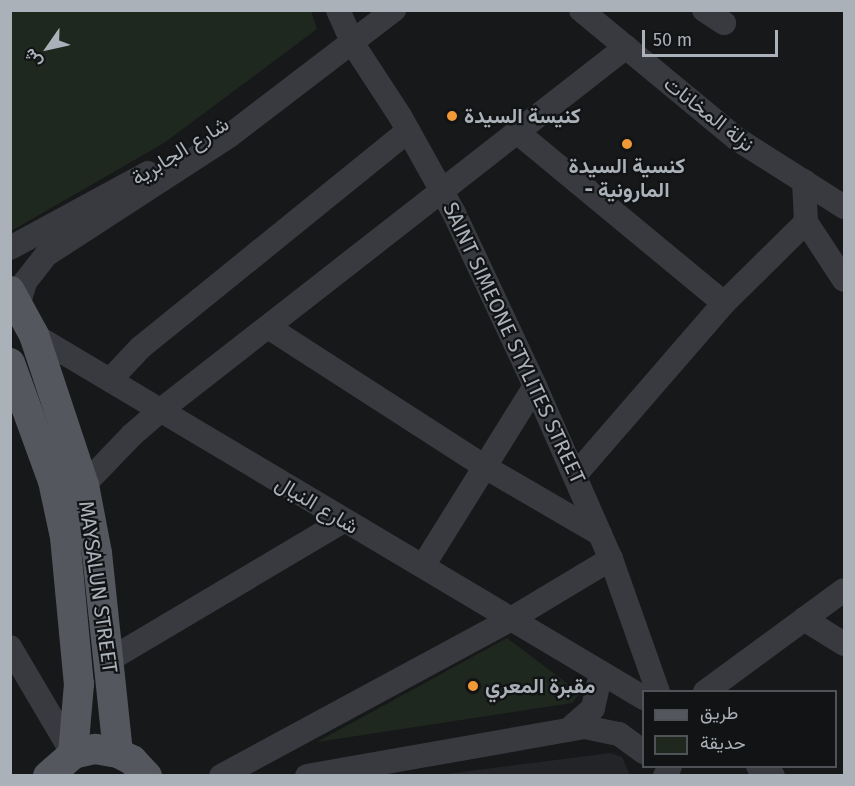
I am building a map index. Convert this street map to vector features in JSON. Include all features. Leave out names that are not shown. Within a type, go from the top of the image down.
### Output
[{"type":"main road","name":"MAYSALUN STREET","points":[[14,297],[34,335],[84,485],[97,553],[118,753]]},
{"type":"main road","name":"MAYSALUN STREET","points":[[10,363],[52,481],[65,537],[79,684],[73,754]]},
{"type":"main road","points":[[48,776],[73,754],[95,749],[118,753],[132,760],[147,776]]},
{"type":"street","name":"SAINT SIMEONE STYLITES STREET","points":[[338,10],[350,47],[408,130],[441,190],[535,386],[576,474],[611,559],[657,690]]},
{"type":"street","points":[[14,297],[46,255],[212,148],[350,47],[394,10]]},
{"type":"street","name":"نزلة المخانات","points":[[596,14],[626,47],[737,139],[844,207]]},
{"type":"street","name":"شارع الجابرية","points":[[10,248],[164,164],[304,67],[350,47]]},
{"type":"street","points":[[84,485],[161,410],[626,47]]},
{"type":"street","points":[[110,380],[140,348],[408,130]]},
{"type":"street","points":[[517,132],[724,303]]},
{"type":"street","points":[[804,181],[806,222],[844,279]]},
{"type":"street","points":[[576,474],[724,303],[806,222]]},
{"type":"street","points":[[268,327],[484,467],[600,534]]},
{"type":"street","name":"شارع النيال","points":[[34,335],[343,521],[642,697]]},
{"type":"street","points":[[423,566],[535,386]]},
{"type":"street","points":[[109,660],[343,521]]},
{"type":"street","points":[[221,776],[511,619],[611,559]]},
{"type":"street","points":[[708,690],[844,590]]},
{"type":"street","points":[[804,620],[844,644]]},
{"type":"street","points":[[10,647],[73,754]]},
{"type":"street","points":[[568,730],[593,708],[601,673]]},
{"type":"street","points":[[307,776],[568,730],[603,729],[619,734],[642,751]]},
{"type":"shaded area","points":[[610,753],[622,757],[630,775],[439,775]]},
{"type":"green space","points":[[11,10],[311,11],[317,29],[164,143],[11,231]]},
{"type":"green space","points":[[507,638],[580,693],[572,703],[317,742]]},
{"type":"place","name":"كنيسة السيدة","points":[[452,116]]},
{"type":"place","name":"كنسية السيدة - المارونية","points":[[627,144]]},
{"type":"place","name":"مقبرة المعري","points":[[473,686]]}]
